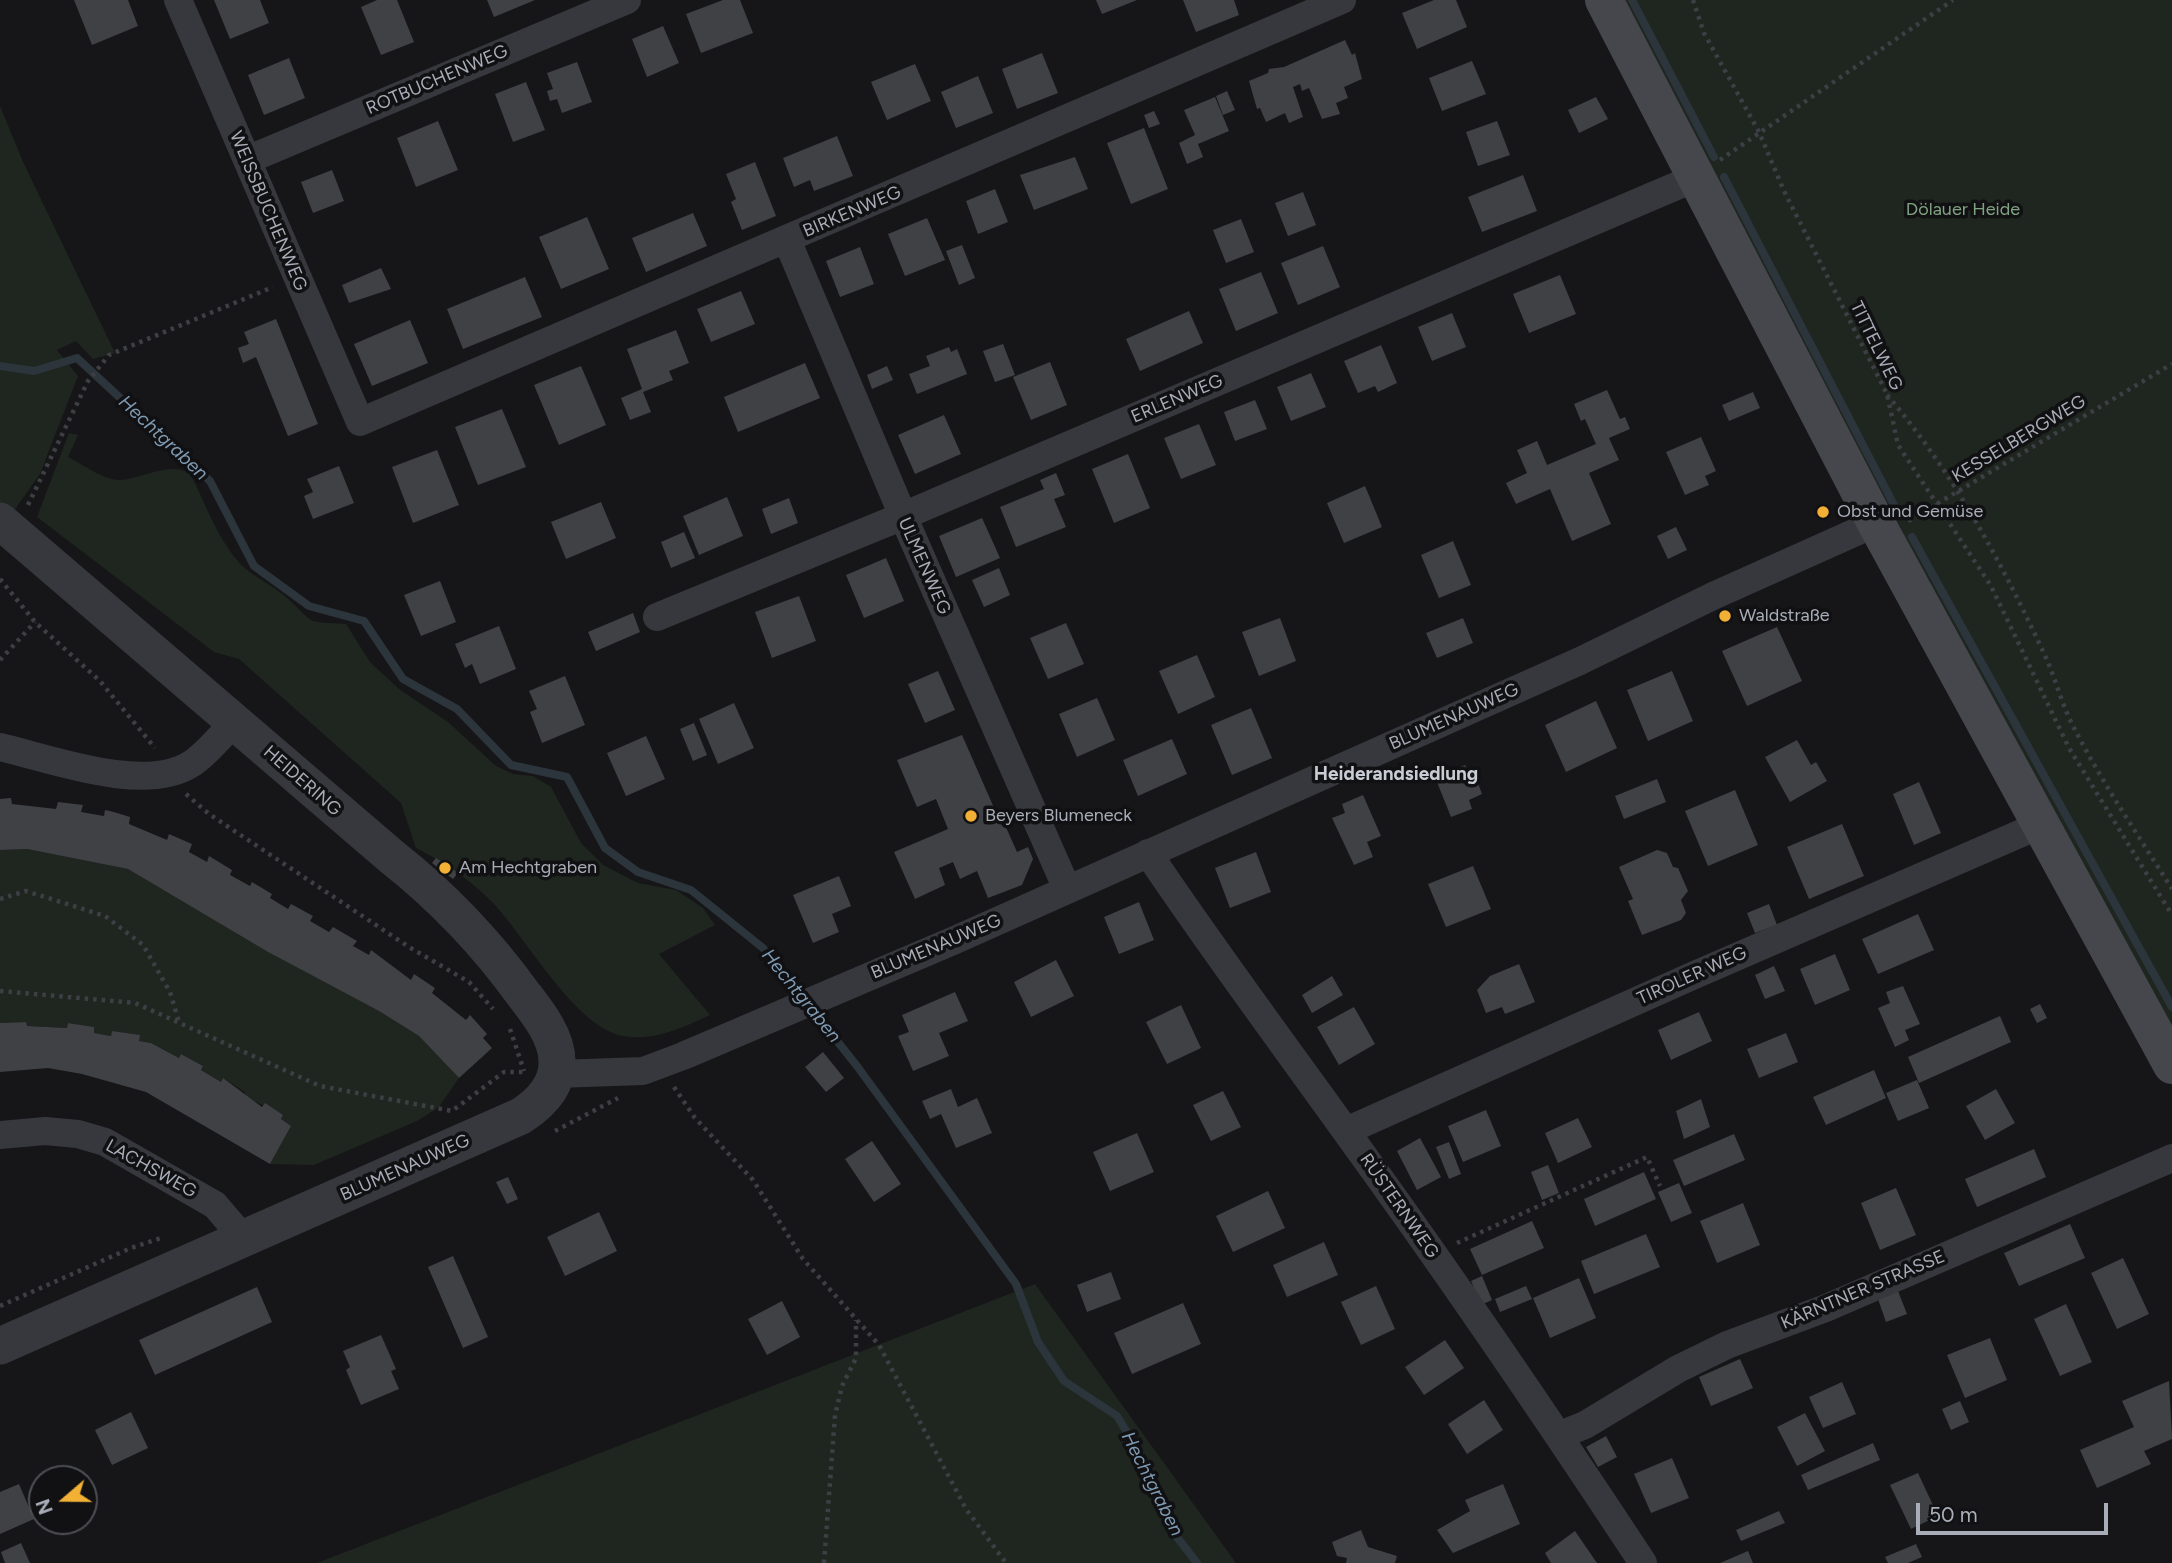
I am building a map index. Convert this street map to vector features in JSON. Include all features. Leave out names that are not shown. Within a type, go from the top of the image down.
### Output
[{"type":"main road","points":[[1604,0],[1876,523],[2172,1065]]},
{"type":"street","name":"WEISSBUCHENWEG","points":[[178,0],[360,422]]},
{"type":"street","name":"ROTBUCHENWEG","points":[[247,160],[627,0]]},
{"type":"street","name":"BIRKENWEG","points":[[360,422],[1342,0]]},
{"type":"street","name":"ERLENWEG","points":[[657,617],[902,516],[1696,178]]},
{"type":"street","name":"ULMENWEG","points":[[787,240],[902,516],[1067,889]]},
{"type":"street","name":"BLUMENAUWEG","points":[[0,1346],[521,1116],[541,1101],[556,1074],[620,1073],[659,1065],[793,1010],[1580,661],[1713,596],[1876,523]]},
{"type":"street","name":"HEIDERING","points":[[6,526],[234,723],[434,890],[481,938],[537,1012],[553,1041],[556,1074]]},
{"type":"street","points":[[0,747],[131,777],[165,775],[199,758],[234,723]]},
{"type":"street","name":"TIROLER WEG","points":[[1346,1131],[1690,976],[2040,825]]},
{"type":"street","name":"RÜSTERNWEG","points":[[1148,853],[1208,943],[1346,1131],[1560,1436],[1643,1563]]},
{"type":"street","name":"LACHSWEG","points":[[0,1135],[45,1131],[78,1134],[105,1142],[215,1205],[244,1239]]},
{"type":"street","name":"KÄRNTNER STRASSE","points":[[1560,1436],[1585,1425],[1678,1369],[1727,1345],[1826,1308],[2172,1158]]},
{"type":"path","name":"TITTELWEG","points":[[1693,0],[1704,33],[1759,132],[1784,191],[1887,394],[1898,445],[1991,586],[2069,748],[2172,915]]},
{"type":"path","points":[[1696,178],[1953,0]]},
{"type":"path","points":[[6,526],[24,514],[88,381],[109,355],[296,277]]},
{"type":"path","name":"KESSELBERGWEG","points":[[1876,523],[1905,522],[2172,364]]},
{"type":"path","points":[[1887,394],[1920,434],[1957,491],[2024,612],[2048,662],[2071,722],[2172,889]]},
{"type":"path","points":[[0,579],[35,622],[100,681],[155,748],[165,775],[209,814],[409,947],[469,982],[501,1018]]},
{"type":"path","points":[[0,660],[35,622]]},
{"type":"path","points":[[0,899],[26,891],[105,916],[143,945],[170,992],[179,1022]]},
{"type":"path","points":[[0,990],[135,1003],[320,1086],[452,1111],[503,1072],[524,1072],[509,1028]]},
{"type":"path","points":[[659,1065],[695,1118],[753,1180],[803,1259],[879,1345],[966,1509],[1006,1563]]},
{"type":"path","points":[[1456,1243],[1647,1157],[1660,1186]]},
{"type":"path","points":[[0,1306],[131,1248]]},
{"type":"path","points":[[824,1563],[835,1415],[842,1386],[856,1358],[856,1319]]},
{"type":"green space","name":"Dölauer Heide","points":[[1619,0],[2172,0],[2172,1038]]},
{"type":"green space","points":[[0,106],[24,164],[115,353],[93,359],[76,341],[57,350],[78,376],[40,474],[13,512],[0,504]]},
{"type":"green space","points":[[69,433],[78,435],[68,457],[113,479],[128,479],[173,469],[190,473],[221,537],[247,570],[282,594],[308,618],[323,623],[346,624],[370,662],[399,689],[448,722],[496,766],[513,774],[533,776],[551,787],[581,843],[603,865],[638,883],[676,890],[703,908],[715,925],[659,954],[710,1015],[668,1032],[646,1037],[623,1036],[605,1029],[587,1016],[553,980],[494,904],[457,873],[416,848],[401,803],[239,659],[214,652],[37,517]]},
{"type":"green space","points":[[27,849],[128,869],[268,952],[379,1011],[419,1036],[459,1078],[438,1108],[417,1121],[314,1165],[270,1164],[291,1126],[281,1119],[283,1115],[244,1096],[245,1092],[223,1078],[221,1082],[201,1070],[203,1066],[181,1054],[179,1058],[151,1043],[139,1041],[139,1035],[112,1031],[111,1036],[94,1033],[94,1027],[68,1023],[67,1028],[27,1026],[26,1022],[0,1023],[0,850]]},
{"type":"green space","points":[[1035,1284],[1236,1563],[317,1563]]},
{"type":"building","points":[[74,0],[128,0],[138,26],[92,45]]},
{"type":"building","points":[[214,0],[260,0],[269,23],[230,39]]},
{"type":"building","points":[[377,0],[397,0],[414,42],[381,55],[361,7]]},
{"type":"building","points":[[487,0],[535,0],[494,17]]},
{"type":"building","points":[[723,0],[740,0],[753,33],[701,53],[686,14]]},
{"type":"building","points":[[1096,0],[1137,0],[1102,14]]},
{"type":"building","points":[[1183,0],[1234,0],[1239,15],[1196,32]]},
{"type":"building","points":[[1434,0],[1456,0],[1467,27],[1417,49],[1402,13]]},
{"type":"building","points":[[663,26],[679,63],[647,77],[632,39]]},
{"type":"building","points":[[1345,40],[1352,55],[1355,53],[1362,79],[1344,87],[1348,98],[1336,103],[1340,114],[1322,119],[1309,88],[1302,91],[1300,84],[1293,87],[1303,117],[1289,123],[1285,113],[1266,122],[1260,108],[1257,109],[1249,81],[1268,73],[1269,69],[1284,67]]},
{"type":"building","points":[[1042,53],[1058,93],[1017,109],[1002,69]]},
{"type":"building","points":[[289,58],[305,98],[264,115],[248,75]]},
{"type":"building","points":[[1472,61],[1486,94],[1442,111],[1429,78]]},
{"type":"building","points":[[577,62],[592,102],[562,113],[557,99],[550,101],[547,91],[553,89],[547,73]]},
{"type":"building","points":[[915,64],[931,101],[887,120],[871,82]]},
{"type":"building","points":[[978,76],[993,113],[956,128],[941,92]]},
{"type":"building","points":[[526,82],[545,130],[513,142],[495,94]]},
{"type":"building","points":[[1227,91],[1235,110],[1223,115],[1216,96]]},
{"type":"building","points":[[1215,97],[1229,131],[1198,144],[1203,157],[1187,164],[1179,143],[1195,135],[1184,110]]},
{"type":"building","points":[[1596,97],[1608,119],[1579,133],[1568,110]]},
{"type":"building","points":[[1154,111],[1160,124],[1149,128],[1144,115]]},
{"type":"building","points":[[438,121],[458,170],[416,187],[397,138]]},
{"type":"building","points":[[1497,121],[1510,155],[1478,166],[1466,132]]},
{"type":"building","points":[[1144,128],[1168,189],[1131,204],[1107,143]]},
{"type":"building","points":[[837,136],[853,176],[814,191],[810,180],[794,187],[783,158]]},
{"type":"building","points":[[1075,157],[1088,189],[1034,210],[1020,175]]},
{"type":"building","points":[[755,162],[776,216],[742,230],[731,202],[736,199],[726,174]]},
{"type":"building","points":[[332,170],[344,201],[313,213],[301,182]]},
{"type":"building","points":[[1523,175],[1537,211],[1482,232],[1468,197]]},
{"type":"building","points":[[995,189],[1008,222],[978,234],[966,201]]},
{"type":"building","points":[[1303,192],[1316,225],[1288,236],[1275,203]]},
{"type":"building","points":[[693,213],[707,246],[646,272],[632,238]]},
{"type":"building","points":[[587,217],[609,269],[561,289],[539,237]]},
{"type":"building","points":[[927,218],[945,260],[905,276],[888,234]]},
{"type":"building","points":[[1241,219],[1254,252],[1226,263],[1213,230]]},
{"type":"building","points":[[962,245],[975,278],[959,285],[946,251]]},
{"type":"building","points":[[1323,246],[1340,287],[1298,305],[1281,263]]},
{"type":"building","points":[[860,247],[874,284],[840,297],[826,261]]},
{"type":"building","points":[[381,268],[391,289],[349,303],[342,285]]},
{"type":"building","points":[[1261,272],[1278,313],[1236,331],[1219,289]]},
{"type":"building","points":[[1560,275],[1576,314],[1529,333],[1513,294]]},
{"type":"building","points":[[525,277],[542,317],[463,349],[447,309]]},
{"type":"building","points":[[741,291],[755,324],[711,342],[697,309]]},
{"type":"building","points":[[1189,311],[1203,343],[1140,371],[1126,339]]},
{"type":"building","points":[[1452,313],[1466,347],[1432,361],[1418,327]]},
{"type":"building","points":[[276,319],[318,424],[288,436],[256,357],[243,363],[238,348],[249,344],[244,332]]},
{"type":"building","points":[[410,320],[428,363],[372,386],[354,344]]},
{"type":"building","points":[[676,330],[689,363],[669,371],[673,380],[643,392],[651,412],[630,420],[621,398],[642,389],[627,349]]},
{"type":"building","points":[[1003,344],[1015,375],[995,382],[983,351]]},
{"type":"building","points":[[1381,345],[1397,383],[1378,392],[1375,386],[1358,393],[1344,361]]},
{"type":"building","points":[[949,347],[951,352],[957,349],[967,374],[917,394],[909,374],[930,366],[926,356]]},
{"type":"building","points":[[1050,362],[1067,405],[1031,420],[1013,377]]},
{"type":"building","points":[[805,363],[820,398],[738,432],[724,397]]},
{"type":"building","points":[[581,366],[606,425],[559,445],[534,385]]},
{"type":"building","points":[[887,366],[893,380],[872,389],[867,375]]},
{"type":"building","points":[[1311,373],[1326,407],[1291,421],[1277,387]]},
{"type":"building","points":[[1607,390],[1620,419],[1625,417],[1630,429],[1609,438],[1619,460],[1589,473],[1611,524],[1572,541],[1550,489],[1516,504],[1506,483],[1527,473],[1517,450],[1537,441],[1547,465],[1596,444],[1585,419],[1581,421],[1574,404]]},
{"type":"building","points":[[1753,392],[1760,408],[1729,421],[1722,405]]},
{"type":"building","points":[[1255,400],[1267,429],[1235,441],[1224,412]]},
{"type":"building","points":[[502,409],[526,467],[478,485],[455,427]]},
{"type":"building","points":[[944,415],[961,454],[915,474],[898,435]]},
{"type":"building","points":[[1199,424],[1216,465],[1181,479],[1164,438]]},
{"type":"building","points":[[1701,437],[1716,471],[1705,476],[1709,485],[1685,495],[1666,452]]},
{"type":"building","points":[[437,450],[459,505],[413,523],[392,467]]},
{"type":"building","points":[[1128,454],[1150,508],[1114,523],[1092,469]]},
{"type":"building","points":[[339,466],[354,503],[313,519],[304,496],[313,492],[307,479]]},
{"type":"building","points":[[1056,473],[1065,495],[1054,499],[1066,527],[1016,547],[1000,507],[1044,489],[1040,480]]},
{"type":"building","points":[[1365,486],[1382,527],[1344,543],[1327,503]]},
{"type":"building","points":[[727,497],[743,536],[699,555],[683,516]]},
{"type":"building","points":[[789,498],[798,523],[771,534],[762,509]]},
{"type":"building","points":[[601,502],[616,538],[566,559],[551,522]]},
{"type":"building","points":[[982,518],[1000,558],[956,577],[939,536]]},
{"type":"building","points":[[1676,527],[1687,550],[1668,559],[1657,536]]},
{"type":"building","points":[[684,532],[695,558],[671,568],[661,542]]},
{"type":"building","points":[[1453,541],[1471,585],[1439,598],[1421,555]]},
{"type":"building","points":[[886,558],[904,601],[864,618],[846,575]]},
{"type":"building","points":[[999,568],[1010,595],[984,607],[972,580]]},
{"type":"building","points":[[440,581],[456,622],[421,636],[404,595]]},
{"type":"building","points":[[799,596],[816,641],[772,658],[755,612]]},
{"type":"building","points":[[633,613],[640,632],[596,651],[588,632]]},
{"type":"building","points":[[1280,618],[1296,661],[1259,676],[1242,632]]},
{"type":"building","points":[[1463,618],[1473,643],[1437,658],[1426,633]]},
{"type":"building","points":[[1066,623],[1084,664],[1048,679],[1030,638]]},
{"type":"building","points":[[499,626],[516,669],[480,684],[472,664],[465,668],[455,644]]},
{"type":"building","points":[[1777,627],[1802,681],[1747,706],[1722,651]]},
{"type":"building","points":[[1197,655],[1215,697],[1178,714],[1159,671]]},
{"type":"building","points":[[938,671],[955,710],[925,723],[908,684]]},
{"type":"building","points":[[1672,671],[1693,721],[1648,741],[1627,690]]},
{"type":"building","points":[[565,676],[585,725],[542,743],[530,712],[537,709],[529,691]]},
{"type":"building","points":[[1097,698],[1115,740],[1077,757],[1059,714]]},
{"type":"building","points":[[1596,701],[1617,748],[1566,772],[1545,725]]},
{"type":"building","points":[[734,703],[754,748],[718,764],[699,719]]},
{"type":"building","points":[[1251,708],[1272,758],[1232,775],[1211,725]]},
{"type":"building","points":[[694,723],[707,755],[693,761],[680,729]]},
{"type":"building","name":"Beyers Blumeneck","points":[[962,735],[1002,826],[1005,825],[1017,852],[1028,847],[1033,859],[1022,885],[988,898],[977,871],[960,879],[953,862],[939,868],[945,885],[915,899],[894,852],[948,829],[936,799],[917,807],[897,760]]},
{"type":"building","points":[[646,736],[665,779],[626,796],[607,753]]},
{"type":"building","points":[[1172,739],[1187,774],[1138,796],[1123,760]]},
{"type":"building","points":[[1797,740],[1811,765],[1816,762],[1827,781],[1790,802],[1765,757]]},
{"type":"building","points":[[1465,765],[1467,769],[1472,767],[1482,794],[1469,800],[1472,809],[1451,817],[1437,782],[1444,780],[1442,774]]},
{"type":"building","points":[[1657,779],[1666,802],[1624,819],[1615,796]]},
{"type":"building","points":[[1919,782],[1941,833],[1914,845],[1893,794]]},
{"type":"building","points":[[1735,790],[1758,845],[1708,866],[1685,811]]},
{"type":"building","points":[[1363,795],[1381,836],[1367,842],[1373,857],[1354,865],[1332,818],[1345,813],[1342,804]]},
{"type":"building","points":[[11,798],[12,804],[56,809],[58,802],[83,805],[81,812],[104,816],[105,810],[114,812],[130,817],[129,824],[167,840],[169,834],[192,844],[189,852],[207,862],[209,856],[232,870],[230,875],[250,886],[252,882],[272,894],[270,898],[288,909],[291,904],[313,916],[310,921],[329,932],[333,927],[357,941],[353,946],[369,955],[371,950],[411,980],[414,974],[435,988],[432,993],[466,1020],[470,1015],[487,1034],[483,1038],[492,1048],[459,1078],[419,1036],[379,1011],[268,952],[128,869],[27,849],[0,850],[0,799]]},
{"type":"building","points":[[1842,824],[1864,876],[1809,899],[1787,847]]},
{"type":"building","points":[[1657,850],[1667,853],[1673,867],[1678,868],[1688,891],[1681,900],[1686,913],[1681,920],[1642,935],[1628,901],[1633,899],[1619,867]]},
{"type":"building","points":[[1256,852],[1271,892],[1230,908],[1215,868]]},
{"type":"building","points":[[436,858],[458,873],[453,879],[432,863]]},
{"type":"building","points":[[1473,866],[1491,909],[1446,927],[1428,884]]},
{"type":"building","points":[[839,876],[851,906],[832,914],[839,932],[813,943],[793,895]]},
{"type":"building","points":[[1139,902],[1154,940],[1119,954],[1104,917]]},
{"type":"building","points":[[1769,904],[1777,925],[1755,933],[1747,913]]},
{"type":"building","points":[[1918,914],[1934,950],[1878,974],[1862,939]]},
{"type":"building","points":[[1835,954],[1850,990],[1815,1005],[1800,969]]},
{"type":"building","points":[[1056,960],[1074,996],[1031,1017],[1014,982]]},
{"type":"building","points":[[1519,964],[1535,1002],[1505,1014],[1502,1007],[1486,1013],[1477,990],[1490,976]]},
{"type":"building","points":[[1774,966],[1785,991],[1765,999],[1755,975]]},
{"type":"building","points":[[1332,976],[1343,995],[1312,1013],[1302,995]]},
{"type":"building","points":[[1903,986],[1920,1024],[1905,1030],[1909,1040],[1895,1047],[1878,1008],[1890,1003],[1886,992]]},
{"type":"building","points":[[955,992],[968,1021],[939,1033],[949,1056],[913,1071],[898,1036],[909,1032],[902,1015]]},
{"type":"building","points":[[2040,1004],[2047,1018],[2037,1023],[2030,1009]]},
{"type":"building","points":[[1181,1005],[1201,1048],[1167,1064],[1146,1022]]},
{"type":"building","points":[[1354,1007],[1375,1044],[1339,1065],[1317,1027]]},
{"type":"building","points":[[1699,1012],[1712,1041],[1671,1060],[1658,1030]]},
{"type":"building","points":[[2000,1016],[2011,1042],[1919,1083],[1908,1057]]},
{"type":"building","points":[[26,1022],[27,1026],[67,1028],[68,1023],[94,1027],[94,1033],[111,1036],[112,1031],[140,1035],[139,1041],[151,1043],[179,1058],[181,1054],[203,1066],[201,1070],[221,1082],[223,1078],[262,1107],[265,1103],[283,1115],[281,1119],[291,1126],[270,1164],[146,1092],[82,1074],[48,1068],[0,1072],[0,1023]]},
{"type":"building","points":[[1786,1033],[1798,1062],[1759,1078],[1747,1049]]},
{"type":"building","points":[[823,1052],[844,1078],[826,1092],[805,1067]]},
{"type":"building","points":[[1874,1070],[1886,1098],[1826,1125],[1813,1097]]},
{"type":"building","points":[[1917,1080],[1929,1108],[1898,1121],[1886,1093]]},
{"type":"building","points":[[951,1089],[958,1107],[977,1098],[992,1133],[956,1148],[941,1114],[930,1119],[922,1101]]},
{"type":"building","points":[[1996,1089],[2015,1123],[1985,1140],[1966,1106]]},
{"type":"building","points":[[1223,1091],[1241,1127],[1211,1141],[1193,1105]]},
{"type":"building","points":[[1701,1099],[1710,1127],[1684,1139],[1676,1111]]},
{"type":"building","points":[[1486,1110],[1501,1146],[1463,1162],[1448,1126]]},
{"type":"building","points":[[1578,1118],[1592,1147],[1558,1163],[1545,1133]]},
{"type":"building","points":[[1137,1133],[1154,1172],[1110,1191],[1093,1152]]},
{"type":"building","points":[[1734,1134],[1745,1160],[1684,1186],[1673,1160]]},
{"type":"building","points":[[1420,1138],[1441,1177],[1417,1190],[1397,1151]]},
{"type":"building","points":[[872,1141],[901,1184],[874,1202],[845,1159]]},
{"type":"building","points":[[1449,1142],[1461,1174],[1449,1179],[1436,1147]]},
{"type":"building","points":[[2034,1149],[2046,1177],[1977,1207],[1965,1179]]},
{"type":"building","points":[[1548,1165],[1559,1193],[1542,1200],[1531,1172]]},
{"type":"building","points":[[1644,1172],[1656,1199],[1595,1226],[1584,1199]]},
{"type":"building","points":[[508,1177],[518,1199],[507,1204],[496,1182]]},
{"type":"building","points":[[1679,1183],[1692,1213],[1671,1222],[1658,1192]]},
{"type":"building","points":[[1896,1188],[1916,1235],[1880,1250],[1861,1203]]},
{"type":"building","points":[[1268,1191],[1285,1228],[1233,1252],[1216,1216]]},
{"type":"building","points":[[1743,1203],[1760,1245],[1717,1263],[1700,1221]]},
{"type":"building","points":[[599,1212],[617,1251],[565,1276],[547,1237]]},
{"type":"building","points":[[1532,1221],[1544,1248],[1482,1275],[1470,1249]]},
{"type":"building","points":[[2070,1224],[2085,1258],[2019,1286],[2004,1253]]},
{"type":"building","points":[[1646,1234],[1660,1267],[1594,1294],[1581,1261]]},
{"type":"building","points":[[1324,1242],[1338,1275],[1287,1297],[1273,1265]]},
{"type":"building","points":[[453,1256],[488,1337],[463,1348],[428,1267]]},
{"type":"building","points":[[2123,1258],[2149,1314],[2117,1329],[2091,1273]]},
{"type":"building","points":[[1111,1272],[1121,1299],[1087,1312],[1077,1285]]},
{"type":"building","points":[[1482,1276],[1492,1300],[1481,1305],[1471,1281]]},
{"type":"building","points":[[1579,1278],[1596,1318],[1550,1338],[1533,1298]]},
{"type":"building","points":[[1376,1286],[1395,1329],[1361,1345],[1341,1302]]},
{"type":"building","points":[[1526,1286],[1532,1299],[1500,1312],[1495,1299]]},
{"type":"building","points":[[257,1287],[272,1322],[155,1375],[139,1340]]},
{"type":"building","points":[[1898,1291],[1907,1314],[1886,1322],[1878,1299]]},
{"type":"building","points":[[782,1301],[800,1337],[767,1355],[748,1319]]},
{"type":"building","points":[[1183,1303],[1201,1344],[1132,1374],[1114,1333]]},
{"type":"building","points":[[2066,1304],[2092,1362],[2060,1376],[2034,1319]]},
{"type":"building","points":[[381,1335],[396,1369],[391,1371],[399,1389],[361,1405],[346,1370],[350,1367],[343,1351]]},
{"type":"building","points":[[1990,1338],[2007,1380],[1965,1398],[1947,1355]]},
{"type":"building","points":[[1445,1340],[1464,1368],[1424,1395],[1405,1367]]},
{"type":"building","points":[[1740,1359],[1753,1388],[1711,1406],[1699,1377]]},
{"type":"building","points":[[2169,1381],[2172,1439],[2144,1451],[2151,1464],[2097,1488],[2080,1450],[2134,1427],[2122,1401]]},
{"type":"building","points":[[1842,1382],[1856,1414],[1823,1428],[1809,1397]]},
{"type":"building","points":[[1484,1400],[1503,1430],[1467,1454],[1448,1424]]},
{"type":"building","points":[[1960,1401],[1969,1422],[1951,1430],[1942,1409]]},
{"type":"building","points":[[131,1412],[148,1448],[112,1465],[95,1430]]},
{"type":"building","points":[[1805,1413],[1825,1451],[1797,1466],[1777,1427]]},
{"type":"building","points":[[1606,1436],[1617,1457],[1598,1467],[1586,1447]]},
{"type":"building","points":[[1873,1443],[1880,1460],[1808,1490],[1801,1475]]},
{"type":"building","points":[[1672,1458],[1689,1498],[1651,1513],[1634,1474]]},
{"type":"building","points":[[1918,1473],[1938,1516],[1911,1529],[1890,1485]]},
{"type":"building","points":[[19,1484],[28,1505],[28,1522],[0,1534],[0,1492]]},
{"type":"building","points":[[1503,1484],[1520,1524],[1453,1553],[1437,1530],[1470,1511],[1465,1500]]},
{"type":"building","points":[[1779,1511],[1785,1523],[1741,1541],[1736,1530]]},
{"type":"building","points":[[1361,1530],[1368,1547],[1397,1556],[1395,1563],[1346,1563],[1347,1558],[1337,1556],[1332,1542]]},
{"type":"building","points":[[1575,1531],[1597,1563],[1551,1563],[1545,1553]]},
{"type":"building","points":[[21,1543],[30,1563],[5,1563],[1,1552]]},
{"type":"building","points":[[1916,1544],[1922,1557],[1908,1563],[1888,1563],[1885,1557]]},
{"type":"building","points":[[1748,1551],[1753,1563],[1720,1563]]},
{"type":"waterway","points":[[1632,0],[1714,157]]},
{"type":"waterway","points":[[1724,177],[1894,505]]},
{"type":"waterway","name":"Hechtgraben","points":[[0,366],[34,371],[77,358],[210,481],[254,566],[309,606],[364,621],[403,679],[457,709],[511,765],[567,777],[605,848],[638,872],[691,890],[763,948],[857,1066],[1016,1284],[1038,1342],[1064,1381],[1117,1416],[1139,1452],[1173,1532],[1197,1563]]},
{"type":"waterway","points":[[1912,537],[2172,1007]]},
{"type":"place","name":"Obst und Gemüse","points":[[1823,512]]},
{"type":"place","name":"Waldstraße","points":[[1725,616]]},
{"type":"place","name":"Beyers Blumeneck","points":[[971,816]]},
{"type":"place","name":"Am Hechtgraben","points":[[445,868]]},
{"type":"district","name":"Heiderandsiedlung","points":[[1396,774]]}]
